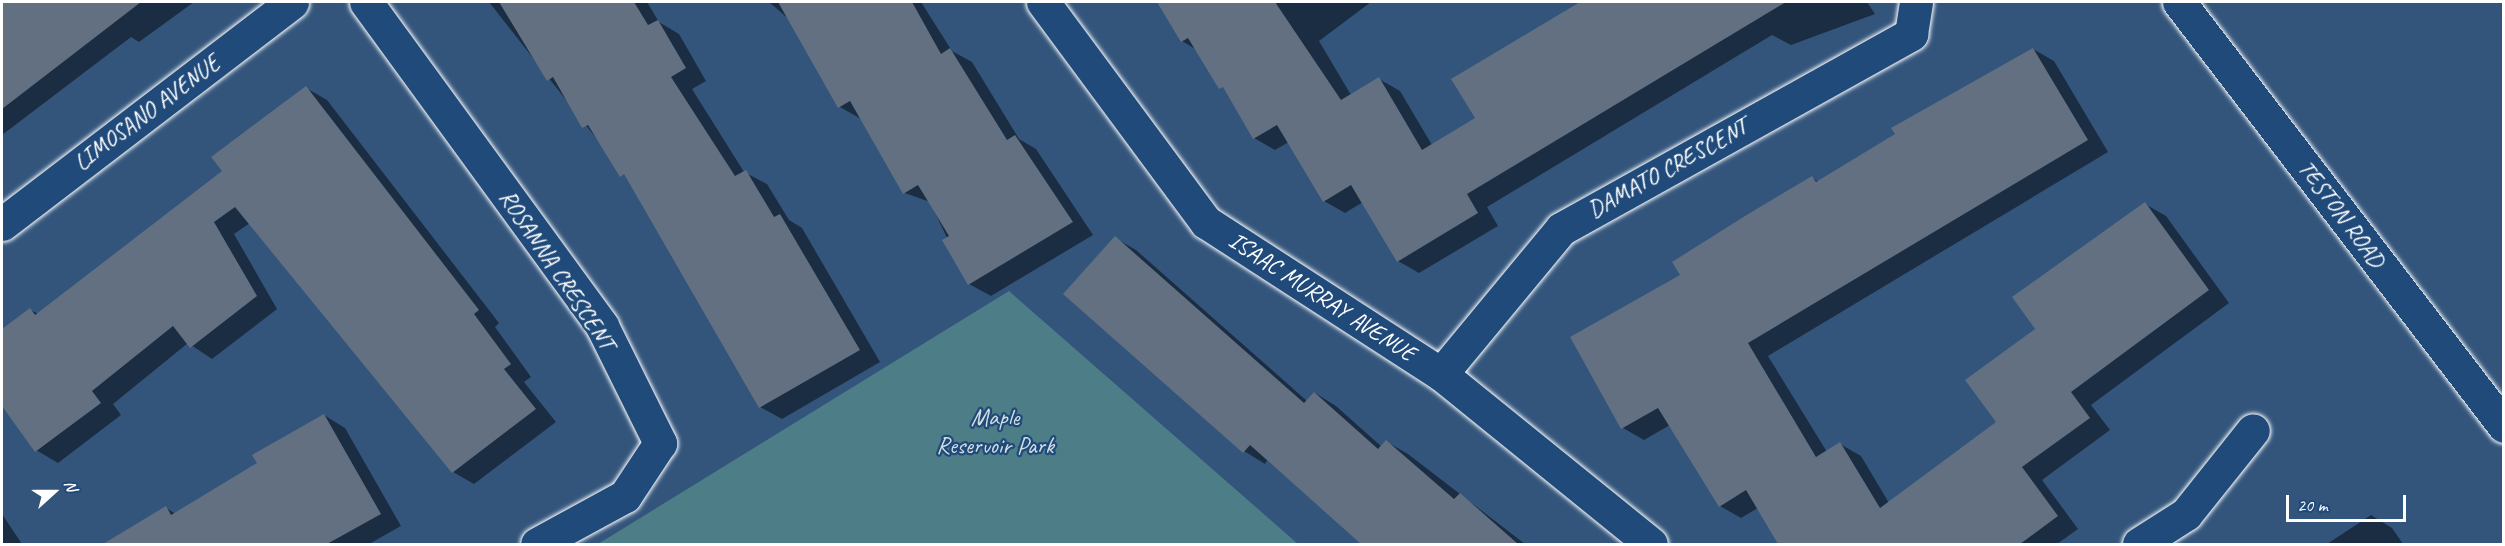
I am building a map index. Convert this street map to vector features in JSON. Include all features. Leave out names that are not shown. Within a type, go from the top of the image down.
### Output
[{"type":"street","name":"LIMOSANO AVENUE","points":[[2,224],[292,2]]},
{"type":"street","name":"ROSANNA CRESCENT","points":[[366,2],[602,326],[660,443],[625,496],[537,544]]},
{"type":"street","name":"ISAAC MURRAY AVENUE","points":[[1043,2],[1206,222],[1440,374],[1651,544]]},
{"type":"street","name":"DAMATO CRESCENT","points":[[1440,374],[1561,229],[1911,34],[1916,2]]},
{"type":"street","name":"TESTON ROAD","points":[[2179,2],[2504,426]]},
{"type":"street","points":[[2139,544],[2186,514],[2253,430]]},
{"type":"green space","name":"Maple Reservoir Park","points":[[1009,291],[1298,544],[598,544]]},
{"type":"building","points":[[2,2],[141,2],[2,109]]},
{"type":"building","points":[[499,2],[634,2],[648,25],[658,20],[686,68],[671,77],[735,176],[746,170],[774,217],[780,214],[860,350],[759,408],[624,174],[620,177],[588,125],[582,128],[553,77],[547,81]]},
{"type":"building","points":[[778,2],[912,2],[941,54],[950,48],[1007,140],[1015,135],[1073,222],[968,285],[942,240],[949,236],[918,185],[903,194],[850,101],[838,108]]},
{"type":"building","points":[[1157,2],[1275,2],[1341,100],[1379,77],[1422,150],[1475,118],[1451,79],[1580,2],[1786,2],[1467,194],[1478,213],[1397,262],[1351,185],[1323,202],[1277,125],[1253,139],[1223,87],[1219,89],[1188,38],[1181,42]]},
{"type":"building","points":[[2033,48],[2088,140],[1748,343],[1816,457],[1840,442],[1880,508],[1996,422],[1965,380],[2035,329],[2012,297],[2145,202],[2209,290],[2071,392],[2090,418],[2022,467],[2058,516],[2020,544],[1778,544],[1746,490],[1719,507],[1658,408],[1621,429],[1570,337],[1680,275],[1672,262],[1745,216],[1812,176],[1816,182],[1895,134],[1891,128]]},
{"type":"building","points":[[306,86],[479,310],[474,314],[511,364],[504,369],[536,409],[452,473],[235,207],[214,222],[257,296],[190,348],[173,326],[92,391],[101,403],[35,452],[2,406],[2,329],[30,308],[35,315],[222,171],[211,157]]},
{"type":"building","points":[[1115,236],[1304,403],[1314,392],[1378,449],[1386,440],[1454,499],[1460,493],[1518,544],[1361,544],[1250,445],[1243,453],[1063,294]]},
{"type":"building","points":[[324,414],[381,514],[327,544],[103,544],[166,506],[171,515],[257,463],[252,455]]}]
